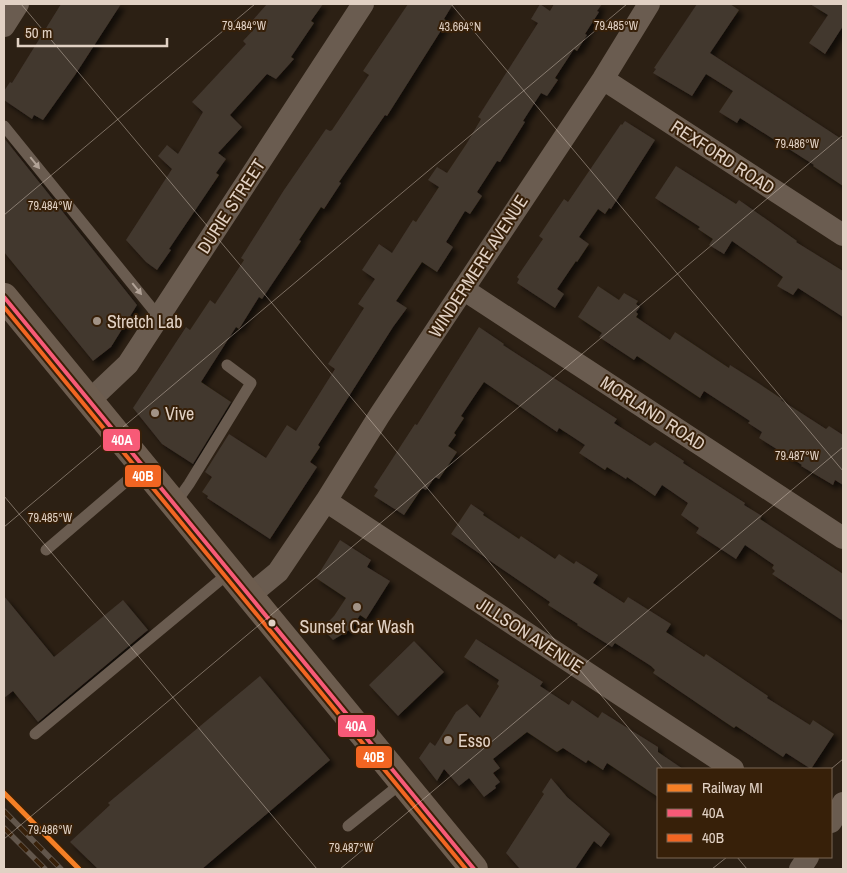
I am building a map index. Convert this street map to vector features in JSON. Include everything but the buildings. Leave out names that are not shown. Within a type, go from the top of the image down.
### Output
[{"type":"main road","points":[[4,297],[474,869]]},
{"type":"street","points":[[4,26],[18,4]]},
{"type":"street","name":"DURIE STREET","points":[[90,401],[128,364],[363,4]]},
{"type":"street","name":"WINDERMERE AVENUE","points":[[250,595],[278,572],[326,501],[379,416],[603,79],[649,4]]},
{"type":"street","name":"REXFORD ROAD","points":[[603,79],[843,235]]},
{"type":"street","name":"MORLAND ROAD","points":[[463,289],[843,538]]},
{"type":"street","name":"JILLSON AVENUE","points":[[326,501],[731,768]]},
{"type":"street","points":[[832,820],[843,803]]},
{"type":"street","points":[[800,869],[807,858]]},
{"type":"lane","points":[[4,126],[159,317]]},
{"type":"lane","points":[[174,505],[251,383],[227,365]]},
{"type":"lane","points":[[46,550],[143,467]]},
{"type":"lane","points":[[35,734],[230,572]]},
{"type":"lane","points":[[348,826],[403,782]]},
{"type":"railway","points":[[4,811],[61,869]]},
{"type":"railway","points":[[4,828],[45,869]]},
{"type":"rail line","name":"MI","points":[[4,793],[79,869]]},
{"type":"transit line","name":"40A","points":[[4,297],[474,869]]},
{"type":"transit line","name":"40B","points":[[4,307],[466,869]]},
{"type":"place","name":"Stretch Lab","points":[[97,321]]},
{"type":"place","name":"Vive","points":[[155,413]]},
{"type":"place","name":"Sunset Car Wash","points":[[357,607]]},
{"type":"place","name":"Esso","points":[[448,740]]}]
